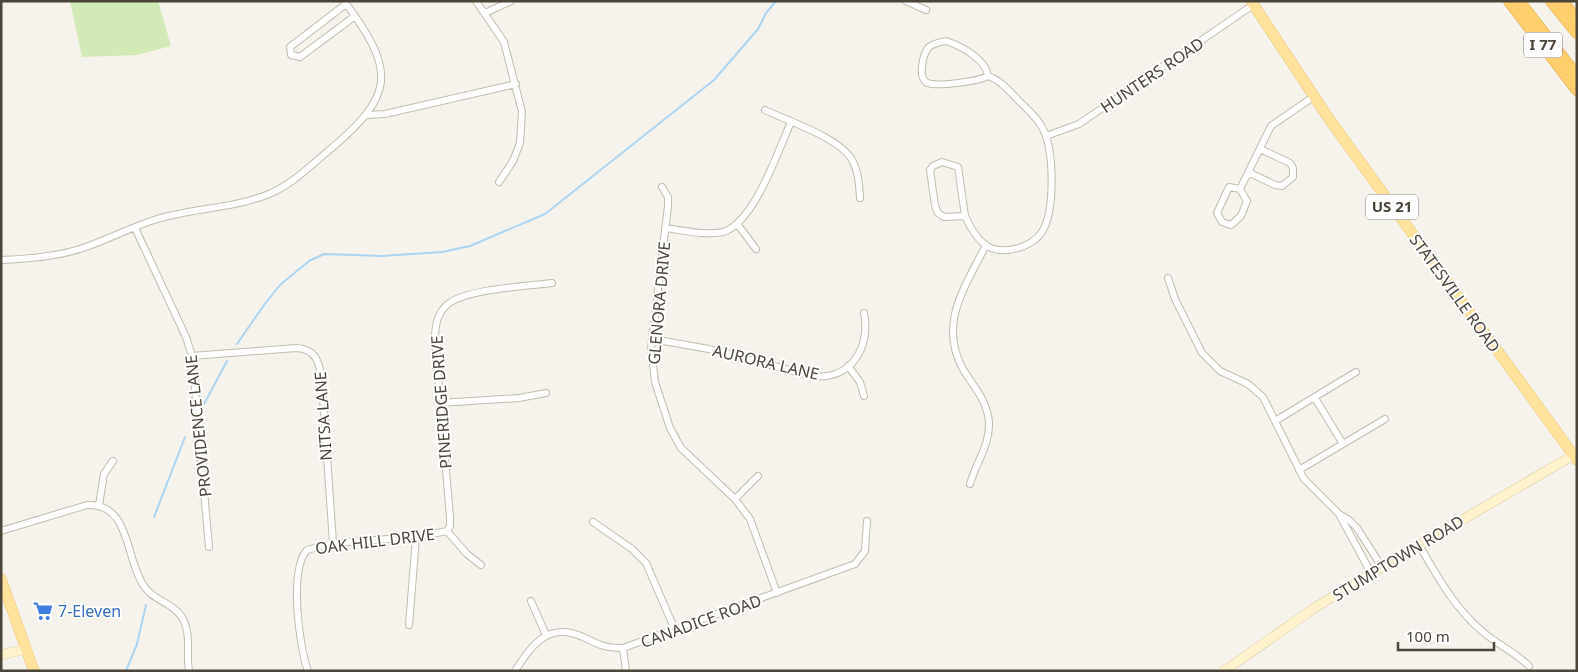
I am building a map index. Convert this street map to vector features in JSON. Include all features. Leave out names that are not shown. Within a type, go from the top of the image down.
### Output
[{"type":"highway","name":"I 77","points":[[1509,1],[1577,90]]},
{"type":"highway","name":"I 77","points":[[1519,1],[1577,76]]},
{"type":"highway","name":"I 77","points":[[1551,1],[1577,33]]},
{"type":"highway","name":"I 77","points":[[1562,1],[1577,20]]},
{"type":"main road","name":"STATESVILLE ROAD","points":[[1252,3],[1313,97],[1576,456]]},
{"type":"main road","points":[[1,579],[34,671]]},
{"type":"street","points":[[476,1],[504,42],[522,112],[522,137],[513,161],[499,182]]},
{"type":"street","points":[[485,13],[510,1]]},
{"type":"street","points":[[906,1],[926,10]]},
{"type":"street","points":[[1,260],[59,254],[80,249],[163,218],[239,203],[270,194],[304,171],[367,115],[380,88],[381,70],[372,43],[355,16],[345,2],[290,46],[291,55],[300,57],[355,16]]},
{"type":"street","name":"HUNTERS ROAD","points":[[1046,136],[1079,124],[1252,3]]},
{"type":"street","points":[[965,216],[944,217],[936,210],[930,176],[932,166],[948,162],[958,167],[965,216],[974,232],[986,245],[1002,250],[1016,249],[1030,243],[1042,231],[1048,215],[1052,168],[1046,136],[1033,115],[1000,83],[988,76],[965,81],[929,83],[922,77],[926,51],[937,43],[952,43],[985,66],[988,76]]},
{"type":"street","points":[[367,115],[385,114],[516,84]]},
{"type":"street","points":[[1240,189],[1271,126],[1313,97]]},
{"type":"street","points":[[765,110],[836,144],[847,152],[856,170],[860,198]]},
{"type":"street","points":[[665,228],[717,233],[738,225],[755,201],[792,122]]},
{"type":"street","points":[[1248,172],[1274,185],[1282,186],[1293,177],[1293,168],[1290,163],[1260,149]]},
{"type":"street","name":"GLENORA DRIVE","points":[[662,186],[668,197],[652,339],[651,360],[655,382],[678,444],[685,454],[735,499],[750,519],[777,593]]},
{"type":"street","points":[[1229,187],[1240,189],[1247,201],[1240,216],[1231,225],[1222,222],[1217,213],[1229,187]]},
{"type":"street","points":[[738,225],[756,249]]},
{"type":"street","name":"PROVIDENCE LANE","points":[[135,228],[186,338],[192,356],[210,547]]},
{"type":"street","points":[[970,484],[988,442],[989,423],[985,403],[959,360],[954,345],[953,325],[956,307],[986,245]]},
{"type":"street","points":[[1168,278],[1175,299],[1202,353],[1220,371],[1254,387],[1263,397],[1304,479],[1339,514],[1357,528],[1382,567]]},
{"type":"street","name":"PINERIDGE DRIVE","points":[[447,530],[450,526],[450,517],[435,331],[439,316],[446,305],[456,299],[552,284]]},
{"type":"street","points":[[864,313],[866,335],[860,351],[848,366],[860,382],[864,396]]},
{"type":"street","name":"AURORA LANE","points":[[652,339],[708,349],[820,377],[831,375],[848,366]]},
{"type":"street","name":"NITSA LANE","points":[[192,356],[296,348],[307,350],[315,355],[321,370],[333,544]]},
{"type":"street","points":[[1275,421],[1356,372]]},
{"type":"street","points":[[440,402],[519,398],[546,393]]},
{"type":"street","points":[[1315,398],[1343,444]]},
{"type":"street","points":[[1299,470],[1385,419]]},
{"type":"street","name":"STUMPTOWN ROAD","points":[[1224,671],[1313,609],[1371,573],[1576,456]]},
{"type":"street","points":[[99,505],[104,474],[113,461]]},
{"type":"street","points":[[735,499],[758,476]]},
{"type":"street","points":[[1,531],[81,506],[99,505],[108,509],[118,519],[144,587],[168,603],[183,618],[187,632],[189,671]]},
{"type":"street","points":[[1339,514],[1371,573]]},
{"type":"street","name":"CANADICE ROAD","points":[[546,636],[566,632],[582,636],[606,648],[623,648],[675,630],[855,564],[865,551],[867,521]]},
{"type":"street","points":[[593,522],[632,549],[646,563],[675,630]]},
{"type":"street","points":[[447,530],[467,554],[481,565]]},
{"type":"street","name":"OAK HILL DRIVE","points":[[308,671],[300,647],[297,620],[300,561],[303,555],[311,548],[333,544],[416,537],[447,530]]},
{"type":"street","points":[[409,625],[416,537]]},
{"type":"street","points":[[1419,545],[1443,586],[1468,618],[1482,631],[1521,658],[1529,666]]},
{"type":"street","points":[[515,671],[534,645],[546,636],[530,601]]},
{"type":"street","points":[[623,648],[626,671]]},
{"type":"street","points":[[1,655],[26,649]]},
{"type":"green space","points":[[70,1],[158,1],[171,46],[137,55],[82,57]]},
{"type":"waterway","points":[[237,344],[280,285],[309,261],[324,254],[382,256],[442,252],[470,246],[545,214],[714,80],[758,29],[766,13],[776,1]]},
{"type":"waterway","points":[[204,404],[227,361]]},
{"type":"waterway","points":[[154,517],[185,437]]},
{"type":"waterway","points":[[126,671],[137,644],[146,605]]},
{"type":"place","name":"7-Eleven","points":[[43,611]]}]
